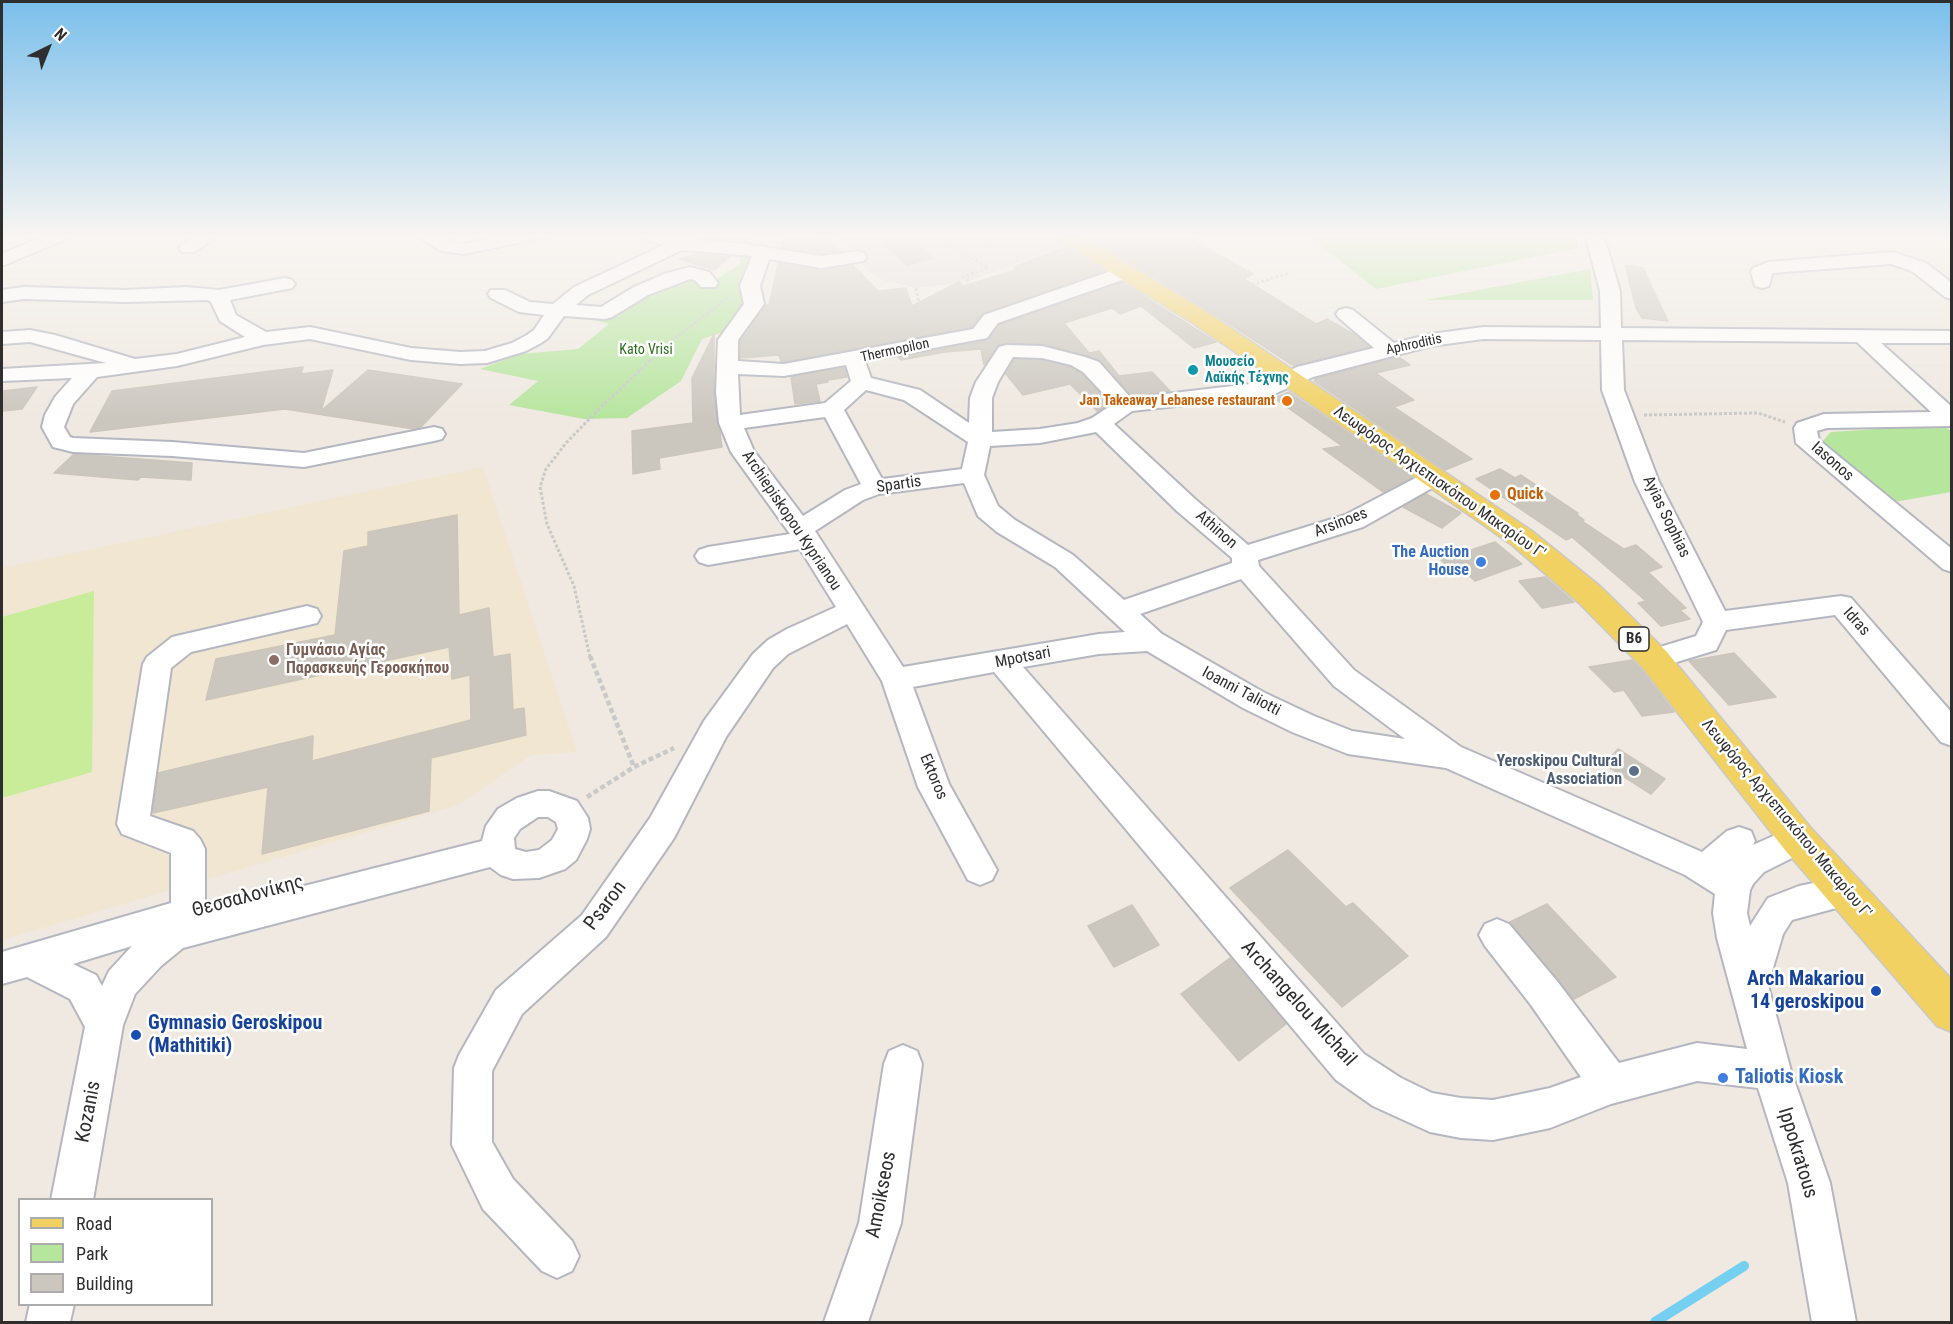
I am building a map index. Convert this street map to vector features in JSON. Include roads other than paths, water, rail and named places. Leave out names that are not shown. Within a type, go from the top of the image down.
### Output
[{"type":"main road","name":"Λεωφόρος Αρχιεπισκόπου Μακαρίου Γ'","points":[[1164,296],[1291,379],[1522,538],[1590,595],[1654,659],[1798,839],[1952,1012]]},
{"type":"street","points":[[217,296],[227,317],[233,323],[262,339]]},
{"type":"street","points":[[501,296],[522,307],[605,313],[632,296]]},
{"type":"street","points":[[10,375],[90,371],[189,358],[262,339],[297,333],[322,334],[411,354],[460,358],[487,357],[519,347],[534,339],[541,334],[558,310],[575,296]]},
{"type":"street","name":"Archiepiskopou Kyprianou","points":[[752,296],[754,304],[728,340],[726,368],[730,423],[743,452],[804,534],[896,680]]},
{"type":"street","name":"Thermopilon","points":[[832,409],[862,382],[854,359],[932,343],[985,326],[1064,296]]},
{"type":"street","name":"Ayias Sophias","points":[[1610,296],[1613,390],[1647,482],[1717,622]]},
{"type":"street","points":[[1346,314],[1390,350]]},
{"type":"street","points":[[862,382],[912,395],[980,440],[1062,433],[1100,423],[1126,405],[1091,367],[1042,352],[1006,351],[985,326]]},
{"type":"street","name":"Aphroditis","points":[[1126,405],[1272,388],[1305,372],[1431,340],[1483,333],[1861,335],[1952,338]]},
{"type":"street","points":[[1861,335],[1951,418]]},
{"type":"street","points":[[2,338],[30,336],[138,365]]},
{"type":"street","points":[[10,375],[55,341]]},
{"type":"street","points":[[972,475],[980,440],[981,398],[987,382],[1006,351]]},
{"type":"street","points":[[726,368],[784,370],[854,359]]},
{"type":"street","points":[[90,371],[63,402],[56,416],[53,427],[61,442],[74,445],[172,449],[304,460],[434,434]]},
{"type":"street","points":[[730,423],[832,409],[875,487]]},
{"type":"street","name":"Iasonos","points":[[1951,418],[1824,421],[1805,428],[1808,443],[1952,563]]},
{"type":"street","name":"Athinon","points":[[1100,423],[1245,562],[1344,678],[1449,756]]},
{"type":"street","name":"Spartis","points":[[804,534],[854,495],[875,487],[972,475]]},
{"type":"street","name":"Ioanni Taliotti","points":[[972,475],[987,510],[996,518],[1064,561],[1152,641],[1253,700],[1348,742],[1449,756],[1576,810],[1719,879]]},
{"type":"street","name":"Arsinoes","points":[[1120,611],[1354,521],[1433,478]]},
{"type":"street","points":[[708,556],[804,534]]},
{"type":"street","name":"Idras","points":[[1717,622],[1841,605],[1952,734]]},
{"type":"street","name":"Psaron","points":[[557,1257],[498,1194],[472,1145],[473,1068],[510,1002],[594,926],[662,828],[716,729],[764,661],[778,647],[797,636],[852,611]]},
{"type":"street","points":[[181,924],[188,849],[181,841],[134,824],[157,664],[182,644],[308,616]]},
{"type":"street","points":[[1654,659],[1706,643],[1717,622]]},
{"type":"street","name":"Mpotsari","points":[[896,680],[1099,644],[1152,641]]},
{"type":"street","name":"Archangelou Michail","points":[[1002,662],[1350,1067],[1387,1092],[1430,1112],[1493,1120],[1550,1108],[1611,1085],[1697,1062],[1772,1071]]},
{"type":"street","name":"Ektoros","points":[[896,680],[934,787],[980,870]]},
{"type":"street","points":[[549,804],[566,810],[572,818],[574,829],[564,850],[553,859],[539,864],[519,866],[503,859],[498,843],[509,819],[528,807],[549,804]]},
{"type":"street","points":[[1719,879],[1798,839]]},
{"type":"street","points":[[1719,879],[1739,842]]},
{"type":"street","name":"Θεσσαλονίκης","points":[[15,964],[181,924],[283,886],[498,843]]},
{"type":"street","name":"Ippokratous","points":[[1719,879],[1772,1071],[1809,1183],[1838,1316]]},
{"type":"street","points":[[1750,985],[1767,928],[1780,909],[1799,901],[1843,892]]},
{"type":"street","name":"Kozanis","points":[[72,1198],[104,1025],[122,983],[148,954],[181,924]]},
{"type":"street","points":[[1497,935],[1544,993],[1611,1085]]},
{"type":"street","points":[[15,964],[83,987],[104,1025]]},
{"type":"street","name":"Amoikseos","points":[[846,1323],[880,1223],[903,1064]]},
{"type":"street","points":[[48,1323],[52,1306]]},
{"type":"waterway","points":[[1655,1322],[1744,1266]]},
{"type":"place","name":"Μουσείο Λαϊκής Τέχνης","points":[[1193,370]]},
{"type":"place","name":"Jan Takeaway Lebanese restaurant","points":[[1287,401]]},
{"type":"place","name":"Quick","points":[[1495,495]]},
{"type":"place","name":"The Auction House","points":[[1481,562]]},
{"type":"place","name":"Γυμνάσιο Αγίας Παρασκευής Γεροσκήπου","points":[[274,660]]},
{"type":"place","name":"Yeroskipou Cultural Association","points":[[1634,771]]},
{"type":"place","name":"Arch Makariou 14 geroskipou","points":[[1876,991]]},
{"type":"place","name":"Gymnasio Geroskipou (Mathitiki)","points":[[136,1035]]},
{"type":"place","name":"Taliotis Kiosk","points":[[1723,1078]]},
{"type":"park label","name":"Kato Vrisi","points":[[646,350]]}]
